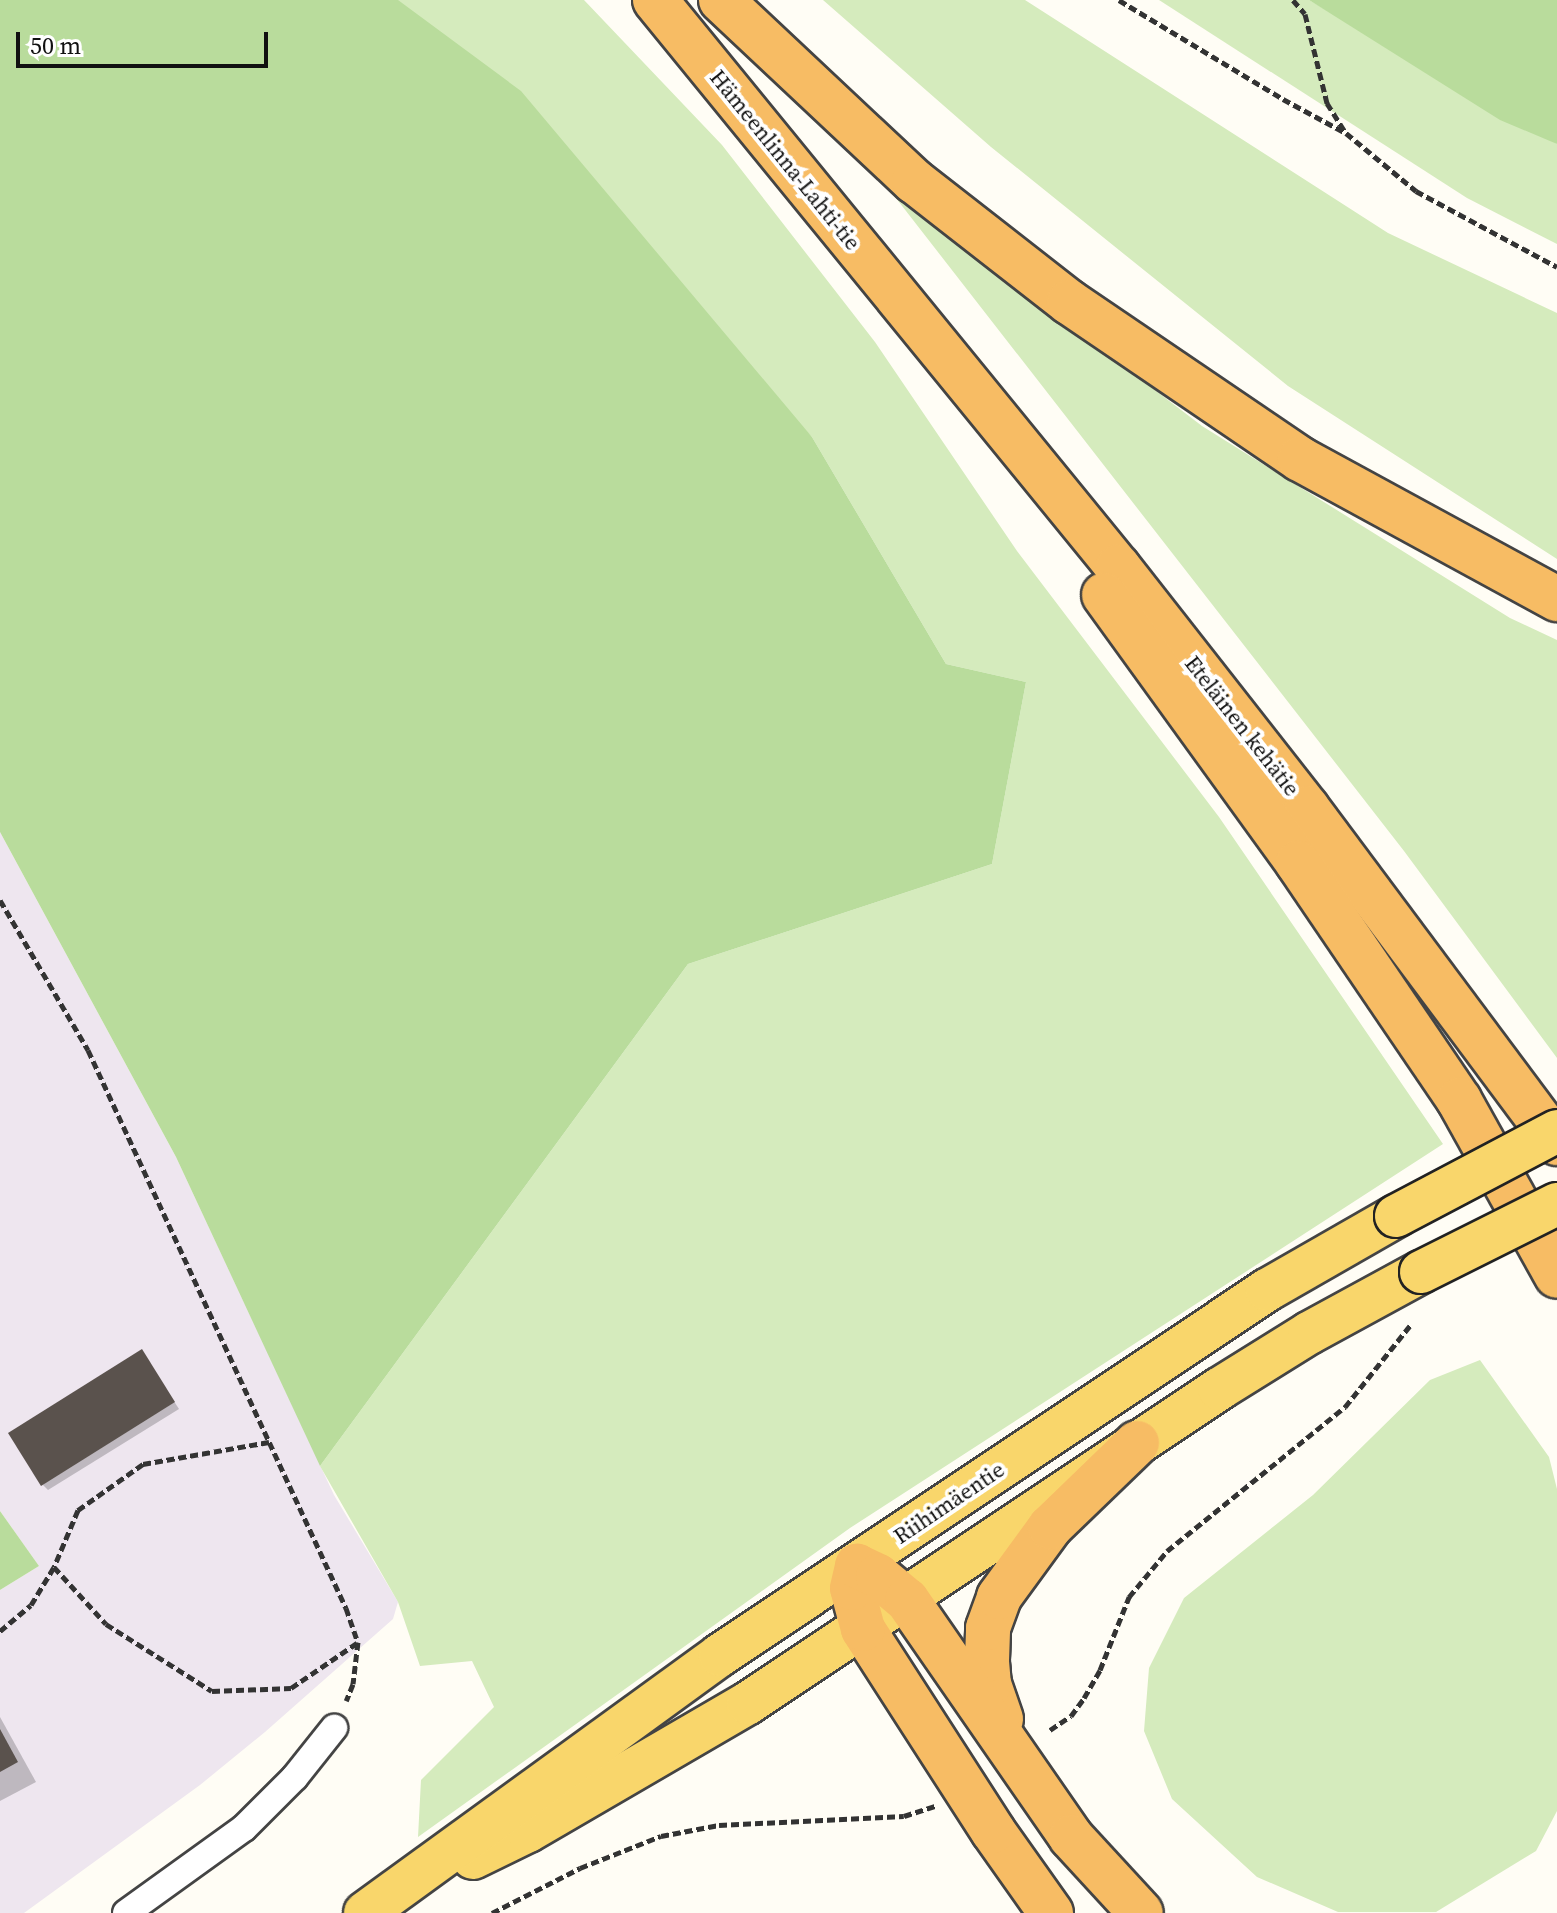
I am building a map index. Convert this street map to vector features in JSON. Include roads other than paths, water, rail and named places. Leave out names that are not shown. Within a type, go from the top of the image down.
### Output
[{"type":"highway","name":"Hämeenlinna-Lahti-tie","points":[[655,0],[914,320]]},
{"type":"highway","points":[[721,0],[914,181],[1069,302],[1300,459],[1557,599]]},
{"type":"highway","name":"Eteläinen kehätie","points":[[914,320],[1118,567],[1297,796],[1557,1143]]},
{"type":"highway","points":[[914,320],[1405,1018],[1459,1100],[1557,1276]]},
{"type":"highway","points":[[1038,1792],[1001,1719],[989,1685],[988,1628],[999,1597],[1050,1527],[1137,1443]]},
{"type":"highway","points":[[1051,1913],[993,1831],[863,1629],[852,1588],[857,1566],[878,1576],[907,1600],[1071,1837],[1141,1913]]},
{"type":"main road","name":"Riihimäentie","points":[[365,1913],[660,1697],[1267,1290],[1396,1216],[1557,1131]]},
{"type":"main road","name":"Riihimäentie","points":[[365,1913],[528,1831],[748,1703],[907,1600],[1137,1443],[1309,1333],[1421,1272],[1557,1204]]},
{"type":"street","points":[[126,1913],[244,1828],[295,1777],[334,1728]]}]
